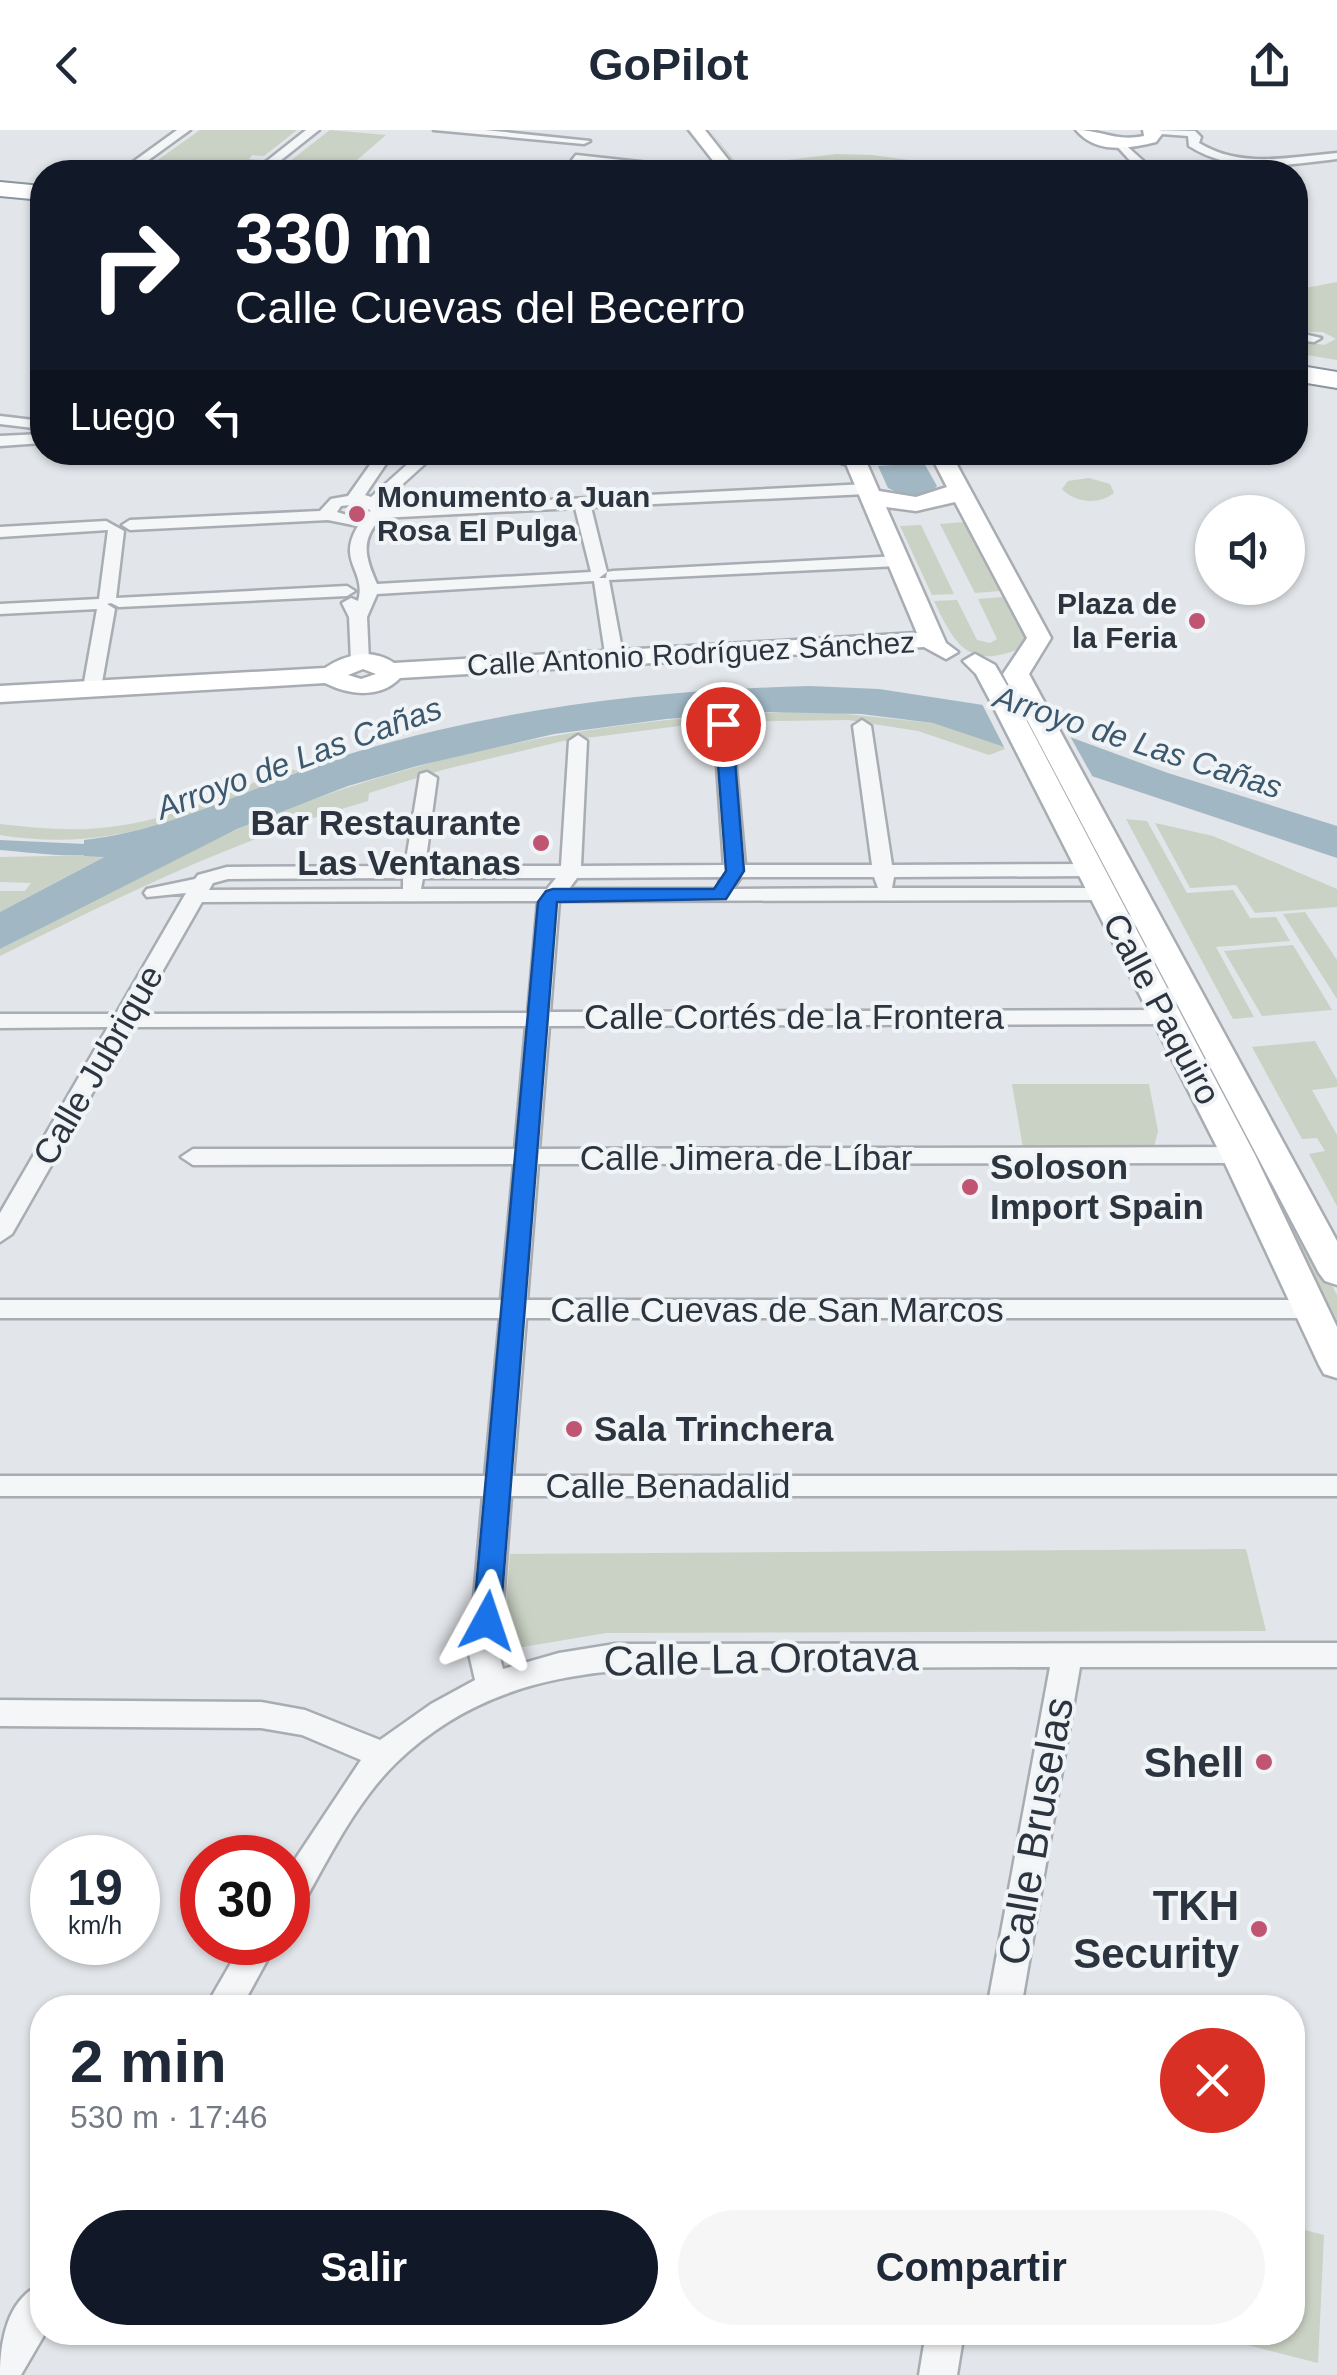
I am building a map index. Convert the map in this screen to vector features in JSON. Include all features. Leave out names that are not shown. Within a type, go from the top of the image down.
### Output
[{"type":"highway","points":[[0,188],[30,192]]},
{"type":"highway","points":[[0,204],[30,207]]},
{"type":"highway","points":[[1308,362],[1337,367]]},
{"type":"highway","points":[[1308,375],[1337,380]]},
{"type":"main road","points":[[680,130],[703,160]]},
{"type":"main road","points":[[697,130],[721,160]]},
{"type":"main road","points":[[1084,130],[1095,140],[1120,143],[1142,142],[1153,132]]},
{"type":"main road","points":[[856,465],[936,648],[975,660],[1004,661],[1030,654],[1039,638],[946,465]]},
{"type":"main road","points":[[868,492],[920,504],[937,502],[959,490]]},
{"type":"main road","name":"Calle Antonio Rodríguez Sánchez","points":[[390,671],[933,639]]},
{"type":"main road","name":"Calle Paquiro","points":[[1030,654],[1018,664],[1016,674],[1337,1273]]},
{"type":"main road","name":"Calle Paquiro","points":[[975,660],[986,670],[1007,708],[1168,1017],[1314,1309],[1337,1365]]},
{"type":"main road","points":[[0,694],[334,675],[345,685],[363,687],[382,682],[390,671],[384,664],[360,661],[340,666],[334,675]]},
{"type":"street","points":[[142,160],[184,130]]},
{"type":"street","points":[[275,160],[314,130]]},
{"type":"street","points":[[440,130],[587,136],[576,158],[593,160]]},
{"type":"street","points":[[1153,132],[1190,133],[1195,138],[1193,144],[1209,157],[1224,160]]},
{"type":"street","points":[[1120,143],[1136,160]]},
{"type":"street","points":[[1280,160],[1337,156]]},
{"type":"street","points":[[1308,337],[1314,338]]},
{"type":"street","points":[[0,420],[30,424]]},
{"type":"street","points":[[0,441],[30,440]]},
{"type":"street","points":[[356,540],[334,518],[332,505],[354,498],[378,465]]},
{"type":"street","points":[[346,591],[357,568],[356,540],[374,511],[419,465]]},
{"type":"street","points":[[0,532],[334,518],[374,511],[581,501],[868,492]]},
{"type":"street","points":[[354,498],[374,511]]},
{"type":"street","points":[[581,501],[601,576],[615,660]]},
{"type":"street","points":[[92,688],[118,527]]},
{"type":"street","points":[[369,589],[898,561]]},
{"type":"street","points":[[357,568],[369,589]]},
{"type":"street","points":[[358,617],[369,589]]},
{"type":"street","points":[[0,609],[346,591]]},
{"type":"street","points":[[346,591],[358,617],[360,661]]},
{"type":"street","points":[[719,895],[735,871],[723,724]]},
{"type":"street","points":[[862,726],[886,894]]},
{"type":"street","points":[[492,1682],[484,1654],[536,1017],[548,902],[570,872],[578,741]]},
{"type":"street","points":[[410,895],[427,778]]},
{"type":"street","points":[[198,890],[205,879],[227,874],[414,872],[884,870],[1096,882]]},
{"type":"street","points":[[154,893],[198,890],[410,895],[886,894],[1096,882]]},
{"type":"street","name":"Calle Jubrique","points":[[0,1234],[198,890]]},
{"type":"street","name":"Calle Cortés de la Frontera","points":[[5,1027],[122,1020],[1168,1017]]},
{"type":"street","name":"Calle Jimera de Líbar","points":[[193,1157],[1238,1155]]},
{"type":"street","name":"Calle Cuevas de San Marcos","points":[[0,1309],[1314,1309]]},
{"type":"street","name":"Calle Benadalid","points":[[0,1486],[1337,1486]]},
{"type":"street","name":"Calle Bruselas","points":[[1006,1995],[1067,1655]]},
{"type":"street","name":"Calle La Orotava","points":[[310,1862],[348,1799],[383,1755],[434,1717],[492,1682],[555,1664],[616,1656],[1337,1655]]},
{"type":"street","points":[[0,1713],[261,1716],[305,1723],[383,1755]]},
{"type":"street","points":[[230,1995],[247,1965]]},
{"type":"street","points":[[0,2373],[30,2323]]},
{"type":"street","points":[[938,2375],[943,2345]]},
{"type":"green space","points":[[200,130],[297,130],[264,156],[252,155],[249,159],[259,160],[158,160]]},
{"type":"green space","points":[[330,130],[386,135],[357,160],[291,160]]},
{"type":"green space","points":[[836,154],[909,160],[788,160]]},
{"type":"green space","points":[[1337,282],[1337,360],[1308,355],[1308,342],[1324,345],[1336,339],[1323,332],[1308,332],[1308,288]]},
{"type":"green space","points":[[1089,478],[1110,484],[1114,493],[1087,501],[1062,489],[1068,481]]},
{"type":"green space","points":[[964,522],[1000,591],[975,593],[940,524]]},
{"type":"green space","points":[[921,525],[954,594],[932,595],[900,526]]},
{"type":"green space","points":[[1003,597],[1025,638],[1021,648],[988,656],[965,649],[956,640],[934,601],[957,600],[977,640],[990,643],[997,639],[978,599]]},
{"type":"green space","points":[[817,711],[933,723],[1003,744],[1005,749],[989,755],[918,731],[848,720],[710,722],[563,741],[442,770],[369,793],[368,801],[226,850],[0,956],[0,949],[208,842],[308,801],[379,778],[450,758],[595,729]]},
{"type":"green space","points":[[289,769],[299,771],[154,826],[81,839],[0,835],[0,824],[69,829],[133,824],[178,812]]},
{"type":"green space","points":[[1126,819],[1147,821],[1187,893],[1233,890],[1250,918],[1276,917],[1290,941],[1216,947],[1254,1017],[1233,1019]]},
{"type":"green space","points":[[1155,823],[1213,836],[1337,889],[1337,907],[1255,913],[1236,885],[1190,888]]},
{"type":"green space","points":[[107,855],[0,912],[0,891],[25,891],[31,883],[0,882],[0,857]]},
{"type":"green space","points":[[1305,912],[1337,960],[1337,999],[1283,914]]},
{"type":"green space","points":[[1293,945],[1332,1010],[1262,1016],[1224,951]]},
{"type":"green space","points":[[1199,1035],[1337,1295],[1337,1339],[1186,1036]]},
{"type":"green space","points":[[1315,1041],[1337,1080],[1337,1087],[1312,1090],[1337,1135],[1337,1206],[1309,1154],[1325,1151],[1317,1138],[1302,1139],[1252,1047]]},
{"type":"green space","points":[[1012,1084],[1149,1084],[1158,1131],[1154,1147],[1023,1148]]},
{"type":"green space","points":[[1246,1549],[1266,1631],[606,1633],[511,1649],[504,1633],[510,1554]]},
{"type":"green space","points":[[1305,2230],[1324,2235],[1318,2363],[1247,2345],[1305,2345]]},
{"type":"water","points":[[925,465],[937,486],[926,494],[907,495],[888,488],[878,466]]},
{"type":"water","points":[[809,686],[879,689],[983,705],[1168,773],[1337,826],[1337,858],[933,723],[861,714],[769,712],[666,719],[554,734],[348,786],[237,829],[0,949],[0,912],[104,857],[84,856],[84,840],[157,825],[330,760],[421,734],[586,703]]},
{"type":"pier","points":[[980,700],[1066,729],[1095,781],[1005,749]]},
{"type":"waterway","points":[[0,845],[85,849],[112,846]]},
{"type":"place","name":"Monumento a Juan Rosa El Pulga","points":[[357,514]]},
{"type":"place","name":"Plaza de la Feria","points":[[1197,621]]},
{"type":"place","name":"Bar Restaurante Las Ventanas","points":[[541,843]]},
{"type":"place","name":"Soloson Import Spain","points":[[970,1187]]},
{"type":"place","name":"Sala Trinchera","points":[[574,1429]]},
{"type":"place","name":"Shell","points":[[1264,1762]]},
{"type":"place","name":"TKH Security","points":[[1259,1929]]},
{"type":"route","points":[[487,1621],[548,902],[553,895],[719,895],[735,871],[723,724]]},
{"type":"water label","name":"Arroyo de Las Cañas","points":[[1138,742]]},
{"type":"water label","name":"Arroyo de Las Cañas","points":[[299,758]]}]
